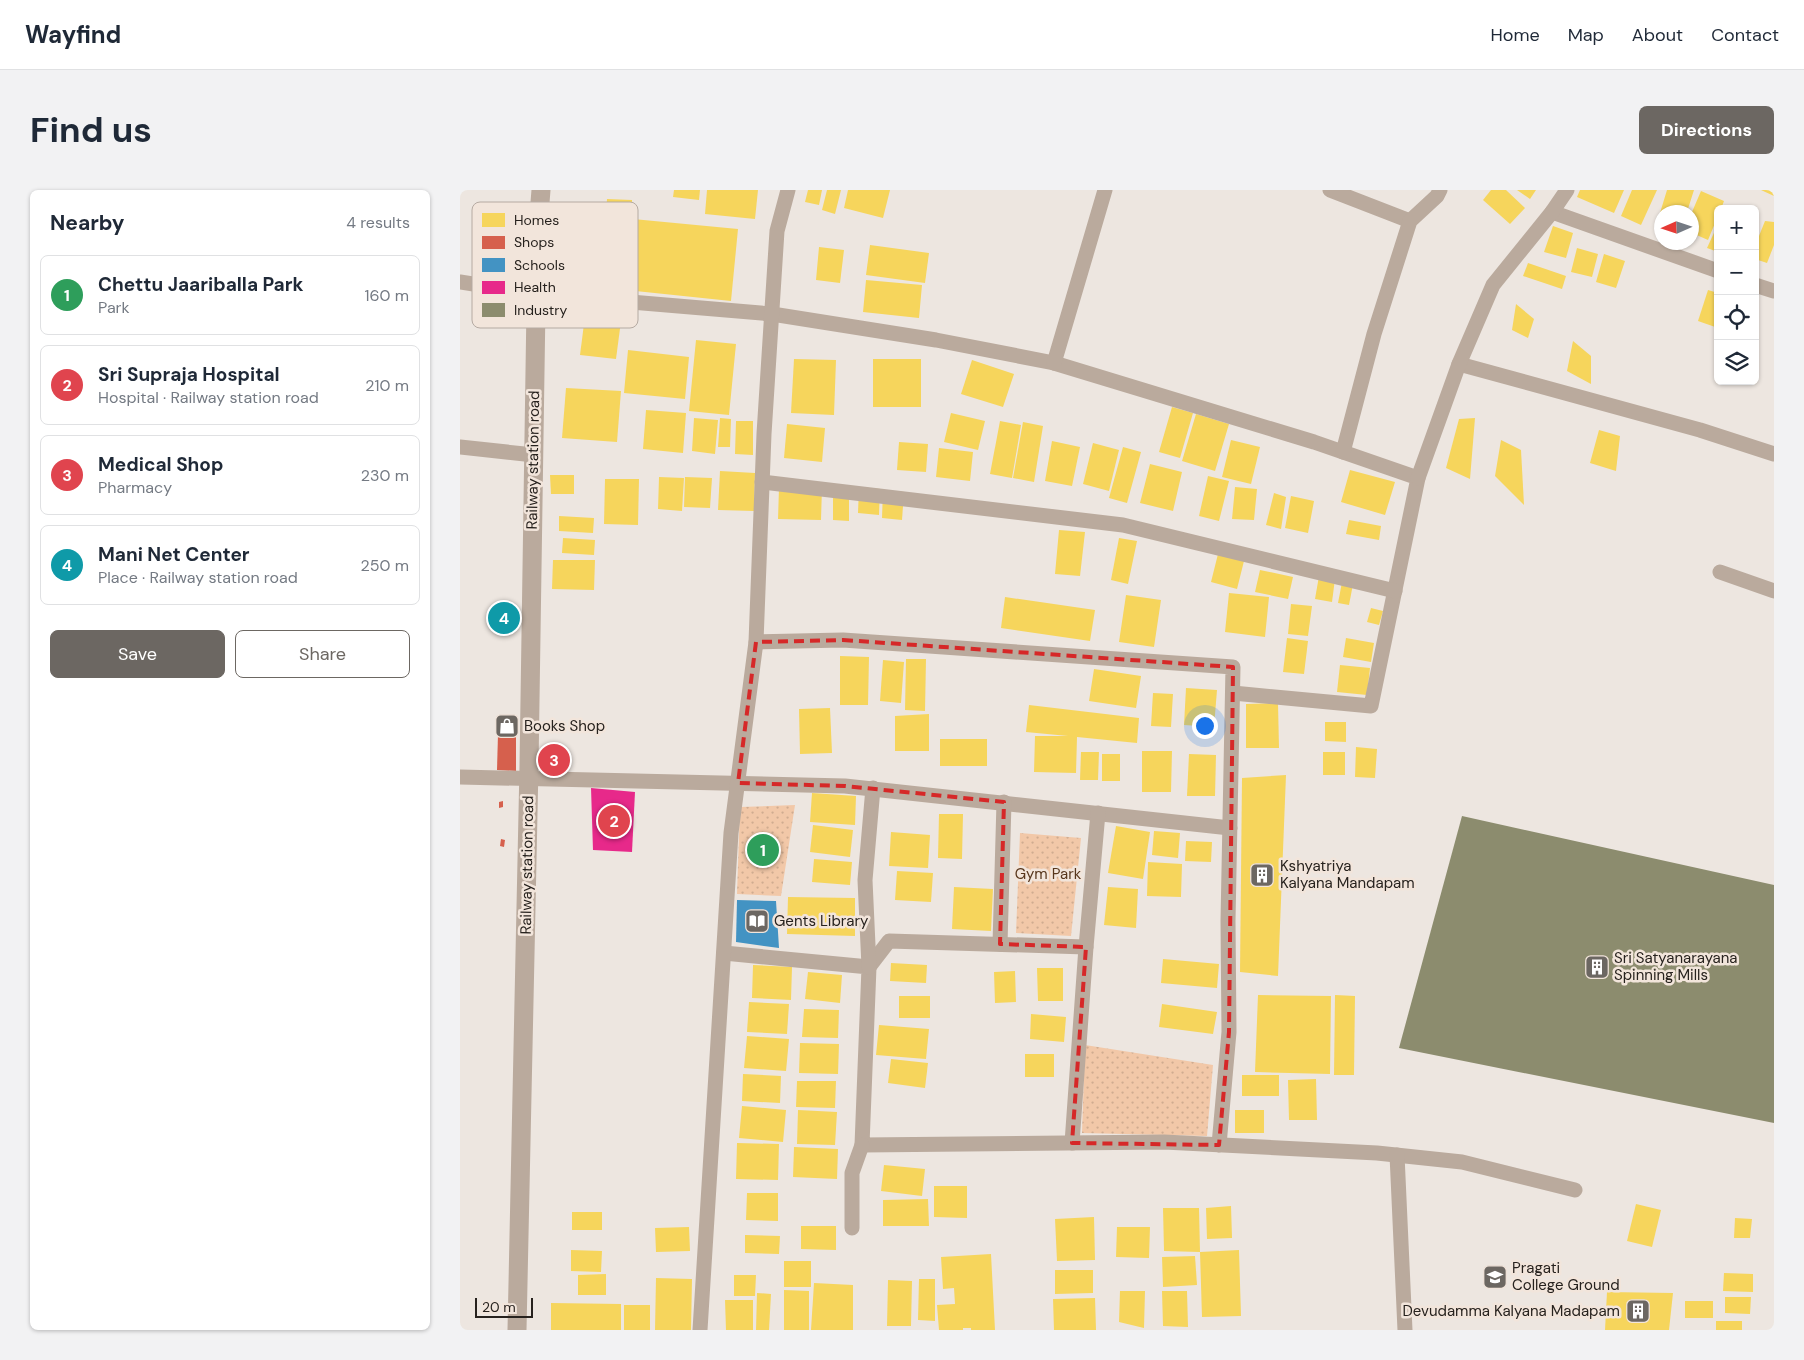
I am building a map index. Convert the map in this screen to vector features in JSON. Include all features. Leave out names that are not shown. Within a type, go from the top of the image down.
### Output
[{"type":"street","points":[[700,1330],[731,833],[756,642],[762,482],[777,231],[788,190]]},
{"type":"street","points":[[1054,363],[1105,190]]},
{"type":"street","points":[[1330,190],[1410,221]]},
{"type":"street","points":[[1344,452],[1374,334],[1410,221],[1437,196],[1440,190]]},
{"type":"street","points":[[1233,693],[1371,706],[1418,478],[1458,364],[1493,285],[1552,212],[1567,190]]},
{"type":"street","points":[[1552,212],[1714,270]]},
{"type":"street","points":[[1759,286],[1774,292]]},
{"type":"street","points":[[638,303],[772,314],[936,340],[1054,363],[1344,452],[1418,478]]},
{"type":"street","name":"Railway station road","points":[[517,1330],[536,328]]},
{"type":"street","points":[[1458,364],[1700,430],[1774,454]]},
{"type":"street","points":[[460,447],[534,455]]},
{"type":"street","points":[[762,482],[1123,525],[1395,591]]},
{"type":"street","points":[[1720,572],[1774,591]]},
{"type":"street","points":[[756,642],[843,640],[1233,667],[1228,921],[1229,1032],[1219,1145]]},
{"type":"street","points":[[460,777],[845,786],[1230,828]]},
{"type":"street","points":[[852,1228],[852,1173],[862,1145],[869,967],[865,880],[873,788]]},
{"type":"street","points":[[1000,944],[1004,802]]},
{"type":"street","points":[[1072,1143],[1098,813]]},
{"type":"street","points":[[869,967],[889,941],[1086,947]]},
{"type":"street","points":[[724,953],[869,967]]},
{"type":"street","points":[[862,1145],[1164,1142],[1398,1155],[1462,1162],[1575,1190]]},
{"type":"street","points":[[1398,1155],[1405,1330]]},
{"type":"highlighted area","points":[[843,640],[1233,667],[1229,1032],[1219,1145],[1072,1143],[1086,947],[1000,944],[1004,802],[845,786],[738,783],[756,642]]},
{"type":"green space","points":[[795,805],[781,896],[737,894],[740,807]]},
{"type":"green space","name":"Gym Park","points":[[1020,833],[1081,838],[1071,936],[1016,933]]},
{"type":"green space","points":[[1085,1045],[1213,1065],[1207,1136],[1082,1133]]},
{"type":"building: Homes","points":[[674,190],[700,190],[699,200],[673,197]]},
{"type":"building: Homes","points":[[707,190],[758,190],[755,219],[705,214]]},
{"type":"building: Homes","points":[[808,190],[822,190],[819,205],[805,202]]},
{"type":"building: Homes","points":[[827,190],[841,190],[835,214],[822,210]]},
{"type":"building: Homes","points":[[848,190],[890,190],[883,218],[844,208]]},
{"type":"building: Homes","points":[[1491,190],[1506,190],[1525,208],[1510,224],[1483,200]]},
{"type":"building: Homes","points":[[1517,190],[1536,190],[1530,199]]},
{"type":"building: Homes","points":[[1580,190],[1624,190],[1614,213],[1577,197]]},
{"type":"building: Homes","points":[[1632,190],[1657,190],[1641,225],[1621,216]]},
{"type":"building: Homes","points":[[1667,190],[1694,190],[1689,205],[1662,205]]},
{"type":"building: Homes","points":[[1761,190],[1774,190],[1774,196]]},
{"type":"building: Homes","points":[[1701,191],[1724,201],[1722,205],[1714,205],[1714,226],[1708,240],[1699,236],[1699,205],[1695,205]]},
{"type":"building: Homes","points":[[607,199],[632,200],[632,202],[607,202]]},
{"type":"building: Homes","points":[[638,219],[738,229],[731,301],[638,291]]},
{"type":"building: Homes","points":[[1765,221],[1774,222],[1774,245],[1767,263],[1759,260],[1759,236]]},
{"type":"building: Homes","points":[[1553,226],[1573,233],[1566,258],[1544,252]]},
{"type":"building: Homes","points":[[1714,233],[1714,251],[1707,248]]},
{"type":"building: Homes","points":[[870,245],[929,253],[925,283],[866,275]]},
{"type":"building: Homes","points":[[819,247],[844,250],[840,283],[816,280]]},
{"type":"building: Homes","points":[[1577,248],[1598,254],[1592,277],[1571,272]]},
{"type":"building: Homes","points":[[1604,254],[1625,261],[1616,288],[1596,282]]},
{"type":"building: Homes","points":[[1528,263],[1566,276],[1562,289],[1523,276]]},
{"type":"building: Homes","points":[[866,280],[922,285],[919,318],[863,312]]},
{"type":"building: Homes","points":[[1708,290],[1714,292],[1714,327],[1698,321]]},
{"type":"building: Homes","points":[[1516,304],[1534,319],[1528,338],[1512,330]]},
{"type":"building: Homes","points":[[583,328],[620,328],[616,359],[580,355]]},
{"type":"building: Homes","points":[[696,340],[736,344],[729,415],[689,411]]},
{"type":"building: Homes","points":[[1573,341],[1591,356],[1591,384],[1567,371]]},
{"type":"building: Homes","points":[[628,350],[689,357],[685,399],[624,393]]},
{"type":"building: Homes","points":[[794,359],[836,360],[834,415],[791,413]]},
{"type":"building: Homes","points":[[873,359],[921,359],[921,407],[873,407]]},
{"type":"building: Homes","points":[[972,360],[1014,374],[1003,407],[961,394]]},
{"type":"building: Homes","points":[[566,388],[621,391],[617,442],[562,438]]},
{"type":"building: Homes","points":[[1172,407],[1193,413],[1180,458],[1159,452]]},
{"type":"building: Homes","points":[[646,410],[686,413],[683,453],[643,449]]},
{"type":"building: Homes","points":[[951,413],[985,421],[978,450],[944,442]]},
{"type":"building: Homes","points":[[1196,414],[1229,424],[1215,471],[1182,461]]},
{"type":"building: Homes","points":[[694,418],[718,420],[715,454],[692,451]]},
{"type":"building: Homes","points":[[720,418],[731,419],[730,447],[718,447]]},
{"type":"building: Homes","points":[[1475,418],[1470,479],[1446,468],[1459,419]]},
{"type":"building: Homes","points":[[736,421],[753,421],[753,455],[735,454]]},
{"type":"building: Homes","points":[[1000,421],[1021,425],[1012,478],[990,474]]},
{"type":"building: Homes","points":[[1023,422],[1043,426],[1034,482],[1013,478]]},
{"type":"building: Homes","points":[[787,424],[825,428],[822,462],[784,458]]},
{"type":"building: Homes","points":[[1599,430],[1620,436],[1616,471],[1590,463]]},
{"type":"building: Homes","points":[[1231,440],[1260,447],[1251,484],[1222,477]]},
{"type":"building: Homes","points":[[1501,440],[1521,450],[1524,505],[1495,476]]},
{"type":"building: Homes","points":[[1052,441],[1080,447],[1072,486],[1045,481]]},
{"type":"building: Homes","points":[[899,442],[928,444],[926,472],[897,470]]},
{"type":"building: Homes","points":[[1093,443],[1119,450],[1109,491],[1083,484]]},
{"type":"building: Homes","points":[[1123,447],[1141,452],[1127,503],[1109,498]]},
{"type":"building: Homes","points":[[939,448],[973,452],[970,481],[936,477]]},
{"type":"building: Homes","points":[[1150,464],[1182,472],[1173,511],[1140,503]]},
{"type":"building: Homes","points":[[1350,470],[1395,482],[1385,515],[1341,502]]},
{"type":"building: Homes","points":[[720,471],[755,473],[754,511],[718,510]]},
{"type":"building: Homes","points":[[550,475],[574,475],[574,494],[551,494]]},
{"type":"building: Homes","points":[[1208,476],[1229,481],[1219,521],[1199,516]]},
{"type":"building: Homes","points":[[659,477],[684,478],[682,511],[658,509]]},
{"type":"building: Homes","points":[[685,477],[712,478],[710,508],[684,507]]},
{"type":"building: Homes","points":[[605,479],[639,479],[638,525],[604,524]]},
{"type":"building: Homes","points":[[779,487],[822,487],[821,520],[778,519]]},
{"type":"building: Homes","points":[[859,487],[880,489],[879,515],[858,513]]},
{"type":"building: Homes","points":[[1235,487],[1257,489],[1254,520],[1232,519]]},
{"type":"building: Homes","points":[[883,490],[904,492],[902,520],[882,518]]},
{"type":"building: Homes","points":[[833,492],[849,492],[849,521],[833,520]]},
{"type":"building: Homes","points":[[1274,493],[1286,497],[1281,529],[1266,525]]},
{"type":"building: Homes","points":[[1291,496],[1314,501],[1308,533],[1285,528]]},
{"type":"building: Homes","points":[[559,516],[594,518],[593,533],[559,531]]},
{"type":"building: Homes","points":[[1349,520],[1381,526],[1379,540],[1346,534]]},
{"type":"building: Homes","points":[[1059,530],[1085,532],[1080,576],[1055,574]]},
{"type":"building: Homes","points":[[563,538],[595,540],[594,555],[562,553]]},
{"type":"building: Homes","points":[[1119,538],[1137,541],[1128,584],[1111,580]]},
{"type":"building: Homes","points":[[1218,554],[1244,561],[1237,589],[1211,582]]},
{"type":"building: Homes","points":[[553,560],[595,560],[594,590],[552,589]]},
{"type":"building: Homes","points":[[1260,570],[1293,577],[1288,599],[1255,592]]},
{"type":"building: Homes","points":[[1319,576],[1335,579],[1332,602],[1315,599]]},
{"type":"building: Homes","points":[[1343,577],[1354,579],[1349,605],[1338,603]]},
{"type":"building: Homes","points":[[1229,593],[1269,597],[1265,637],[1225,632]]},
{"type":"building: Homes","points":[[1126,595],[1161,600],[1154,647],[1119,642]]},
{"type":"building: Homes","points":[[1005,597],[1095,610],[1090,641],[1001,628]]},
{"type":"building: Homes","points":[[1291,604],[1312,606],[1308,636],[1288,634]]},
{"type":"building: Homes","points":[[1371,608],[1383,611],[1379,625],[1367,622]]},
{"type":"building: Homes","points":[[501,613],[508,614],[507,623],[501,621]]},
{"type":"building: Homes","points":[[1287,638],[1308,641],[1304,674],[1283,672]]},
{"type":"building: Homes","points":[[1346,638],[1374,643],[1371,662],[1343,657]]},
{"type":"building: Homes","points":[[840,656],[869,657],[868,705],[840,705]]},
{"type":"building: Homes","points":[[906,659],[926,659],[925,711],[905,710]]},
{"type":"building: Homes","points":[[883,660],[904,662],[901,703],[880,701]]},
{"type":"building: Homes","points":[[1340,665],[1370,668],[1367,695],[1337,692]]},
{"type":"building: Homes","points":[[1094,669],[1141,676],[1136,708],[1089,701]]},
{"type":"building: Homes","points":[[1186,688],[1217,690],[1214,727],[1184,725]]},
{"type":"building: Homes","points":[[1153,693],[1173,694],[1171,727],[1151,726]]},
{"type":"building: Homes","points":[[1278,703],[1279,748],[1246,748],[1246,704]]},
{"type":"building: Homes","points":[[1029,705],[1139,718],[1137,743],[1077,737],[1076,773],[1034,772],[1035,736],[1068,736],[1026,732]]},
{"type":"building: Homes","points":[[830,708],[832,753],[800,754],[799,709]]},
{"type":"building: Homes","points":[[929,714],[929,751],[895,751],[895,716]]},
{"type":"building: Homes","points":[[1325,722],[1346,722],[1346,742],[1325,741]]},
{"type":"building: Homes","points":[[940,739],[987,739],[987,766],[940,766]]},
{"type":"building: Homes","points":[[1356,747],[1377,749],[1375,778],[1355,777]]},
{"type":"building: Homes","points":[[1142,751],[1172,751],[1171,792],[1142,792]]},
{"type":"building: Homes","points":[[1081,752],[1099,752],[1098,780],[1080,780]]},
{"type":"building: Homes","points":[[1323,752],[1345,752],[1345,775],[1323,775]]},
{"type":"building: Homes","points":[[1102,754],[1120,754],[1120,781],[1102,781]]},
{"type":"building: Homes","points":[[1189,754],[1216,755],[1215,796],[1187,796]]},
{"type":"building: Homes","name":"Kshyatriya Kalyana Mandapam","points":[[1286,775],[1278,976],[1240,972],[1242,778]]},
{"type":"building: Homes","points":[[812,793],[856,796],[855,825],[810,822]]},
{"type":"building: Homes","points":[[939,814],[963,814],[962,859],[938,858]]},
{"type":"building: Homes","points":[[813,825],[853,830],[850,857],[810,852]]},
{"type":"building: Homes","points":[[1116,826],[1150,832],[1143,879],[1108,873]]},
{"type":"building: Homes","points":[[1154,831],[1180,833],[1178,858],[1152,855]]},
{"type":"building: Homes","points":[[891,832],[930,835],[928,868],[889,866]]},
{"type":"building: Homes","points":[[1186,841],[1212,842],[1211,862],[1185,861]]},
{"type":"building: Homes","points":[[814,859],[852,862],[850,885],[812,882]]},
{"type":"building: Homes","points":[[1148,862],[1182,864],[1181,897],[1147,896]]},
{"type":"building: Homes","points":[[897,871],[933,873],[931,902],[895,900]]},
{"type":"building: Homes","points":[[954,887],[993,889],[991,931],[952,929]]},
{"type":"building: Homes","points":[[1108,887],[1138,889],[1136,928],[1104,925]]},
{"type":"building: Homes","points":[[788,897],[855,898],[855,936],[787,934]]},
{"type":"building: Homes","points":[[1163,959],[1219,964],[1217,988],[1161,983]]},
{"type":"building: Homes","points":[[891,963],[927,965],[926,983],[890,981]]},
{"type":"building: Homes","points":[[753,965],[792,967],[791,1000],[752,998]]},
{"type":"building: Homes","points":[[1037,968],[1063,968],[1063,1001],[1038,1001]]},
{"type":"building: Homes","points":[[1015,971],[1016,1002],[995,1003],[994,972]]},
{"type":"building: Homes","points":[[808,972],[842,975],[840,1003],[805,999]]},
{"type":"building: Homes","points":[[1258,995],[1331,996],[1330,1074],[1255,1072]]},
{"type":"building: Homes","points":[[1335,995],[1355,996],[1354,1075],[1334,1075]]},
{"type":"building: Homes","points":[[899,996],[930,996],[930,1018],[899,1018]]},
{"type":"building: Homes","points":[[749,1002],[789,1004],[787,1034],[747,1032]]},
{"type":"building: Homes","points":[[1162,1004],[1217,1012],[1213,1034],[1159,1027]]},
{"type":"building: Homes","points":[[804,1009],[839,1010],[838,1038],[802,1037]]},
{"type":"building: Homes","points":[[1031,1014],[1066,1017],[1064,1042],[1030,1039]]},
{"type":"building: Homes","points":[[879,1025],[929,1029],[926,1059],[876,1055]]},
{"type":"building: Homes","points":[[747,1036],[789,1039],[786,1071],[744,1068]]},
{"type":"building: Homes","points":[[800,1043],[839,1044],[838,1074],[799,1073]]},
{"type":"building: Homes","points":[[1025,1054],[1054,1054],[1054,1077],[1025,1077]]},
{"type":"building: Homes","points":[[891,1059],[928,1063],[925,1088],[888,1083]]},
{"type":"building: Homes","points":[[743,1074],[781,1076],[780,1103],[742,1101]]},
{"type":"building: Homes","points":[[1242,1075],[1279,1075],[1279,1096],[1242,1096]]},
{"type":"building: Homes","points":[[1316,1079],[1317,1120],[1289,1120],[1288,1080]]},
{"type":"building: Homes","points":[[797,1081],[836,1081],[835,1108],[796,1107]]},
{"type":"building: Homes","points":[[742,1106],[786,1110],[783,1142],[739,1138]]},
{"type":"building: Homes","points":[[798,1110],[837,1112],[835,1145],[797,1144]]},
{"type":"building: Homes","points":[[1235,1110],[1264,1110],[1264,1133],[1235,1133]]},
{"type":"building: Homes","points":[[737,1143],[779,1144],[778,1180],[736,1179]]},
{"type":"building: Homes","points":[[794,1147],[838,1149],[837,1179],[793,1177]]},
{"type":"building: Homes","points":[[884,1165],[925,1169],[922,1196],[881,1191]]},
{"type":"building: Homes","points":[[934,1186],[967,1186],[967,1218],[934,1217]]},
{"type":"building: Homes","points":[[747,1193],[778,1193],[778,1221],[746,1220]]},
{"type":"building: Homes","points":[[928,1199],[929,1226],[883,1226],[883,1200]]},
{"type":"building: Homes","points":[[1636,1204],[1661,1210],[1652,1247],[1627,1241]]},
{"type":"building: Homes","points":[[1231,1206],[1232,1238],[1207,1239],[1206,1208]]},
{"type":"building: Homes","points":[[1163,1208],[1199,1208],[1200,1252],[1164,1251]]},
{"type":"building: Homes","points":[[572,1212],[602,1212],[602,1230],[572,1230]]},
{"type":"building: Homes","points":[[1094,1217],[1095,1260],[1057,1261],[1055,1219]]},
{"type":"building: Homes","points":[[1735,1218],[1752,1219],[1750,1238],[1734,1238]]},
{"type":"building: Homes","points":[[801,1226],[836,1226],[836,1250],[801,1249]]},
{"type":"building: Homes","points":[[689,1227],[690,1251],[656,1252],[655,1228]]},
{"type":"building: Homes","points":[[1117,1227],[1150,1227],[1149,1258],[1116,1257]]},
{"type":"building: Homes","points":[[745,1235],[780,1236],[779,1254],[745,1253]]},
{"type":"building: Homes","points":[[571,1250],[602,1251],[601,1272],[571,1271]]},
{"type":"building: Homes","points":[[1239,1250],[1241,1316],[1202,1317],[1200,1252]]},
{"type":"building: Homes","points":[[991,1254],[995,1330],[963,1328],[963,1330],[939,1330],[937,1305],[955,1304],[954,1288],[943,1289],[941,1257]]},
{"type":"building: Homes","points":[[1195,1256],[1197,1285],[1163,1287],[1162,1257]]},
{"type":"building: Homes","points":[[784,1261],[811,1261],[811,1287],[784,1287]]},
{"type":"building: Homes","points":[[1055,1270],[1093,1270],[1093,1293],[1055,1294]]},
{"type":"building: Homes","points":[[1724,1273],[1753,1274],[1753,1292],[1723,1291]]},
{"type":"building: Homes","points":[[606,1274],[606,1295],[578,1295],[578,1275]]},
{"type":"building: Homes","points":[[734,1275],[756,1275],[755,1296],[734,1296]]},
{"type":"building: Homes","points":[[656,1278],[692,1279],[691,1330],[655,1330]]},
{"type":"building: Homes","points":[[919,1279],[935,1279],[935,1321],[918,1320]]},
{"type":"building: Homes","points":[[888,1280],[912,1281],[911,1326],[887,1326]]},
{"type":"building: Homes","points":[[814,1283],[853,1285],[853,1330],[811,1330]]},
{"type":"building: Homes","points":[[784,1290],[809,1291],[809,1330],[784,1330]]},
{"type":"building: Homes","points":[[1120,1291],[1145,1291],[1144,1328],[1119,1322]]},
{"type":"building: Homes","points":[[1162,1291],[1187,1291],[1188,1327],[1163,1326]]},
{"type":"building: Homes","name":"Devudamma Kalyana Madapam","points":[[1607,1292],[1673,1293],[1669,1330],[1605,1330]]},
{"type":"building: Homes","points":[[757,1293],[771,1294],[769,1330],[756,1330]]},
{"type":"building: Homes","points":[[1725,1297],[1751,1297],[1750,1314],[1725,1313]]},
{"type":"building: Homes","points":[[1095,1298],[1096,1330],[1054,1330],[1053,1299]]},
{"type":"building: Homes","points":[[725,1300],[753,1300],[753,1330],[726,1330]]},
{"type":"building: Homes","points":[[1685,1301],[1713,1301],[1713,1318],[1685,1318]]},
{"type":"building: Homes","points":[[551,1303],[621,1304],[621,1330],[551,1330]]},
{"type":"building: Homes","points":[[624,1305],[650,1305],[650,1330],[624,1330]]},
{"type":"building: Homes","points":[[1716,1321],[1742,1321],[1742,1330],[1716,1330]]},
{"type":"building: Shops","name":"Books Shop","points":[[499,722],[515,722],[515,731],[499,731]]},
{"type":"building: Shops","points":[[498,734],[516,734],[516,771],[497,770]]},
{"type":"building: Shops","points":[[544,752],[565,752],[565,769],[542,769]]},
{"type":"building: Shops","points":[[503,801],[503,807],[499,808],[499,802]]},
{"type":"building: Shops","points":[[501,839],[505,840],[504,847],[500,846]]},
{"type":"building: Schools","name":"Gents Library","points":[[737,900],[776,901],[779,948],[736,942]]},
{"type":"building: Health","points":[[591,788],[635,792],[632,852],[593,850]]},
{"type":"building: Industry","name":"Sri Satyanarayana Spinning Mills","points":[[1462,816],[1774,885],[1774,1123],[1399,1048]]},
{"type":"place","name":"Mani Net Center","points":[[504,618]]},
{"type":"place","name":"Books Shop","points":[[507,726]]},
{"type":"place","name":"Medical Shop","points":[[554,760]]},
{"type":"place","name":"Sri Supraja Hospital","points":[[614,821]]},
{"type":"place","name":"Chettu Jaariballa Park","points":[[763,850]]},
{"type":"place","name":"Kshyatriya Kalyana Mandapam","points":[[1262,875]]},
{"type":"place","name":"Gents Library","points":[[757,921]]},
{"type":"place","name":"Sri Satyanarayana Spinning Mills","points":[[1597,967]]},
{"type":"place","name":"Pragati College Ground","points":[[1495,1277]]},
{"type":"place","name":"Devudamma Kalyana Madapam","points":[[1638,1311]]}]
